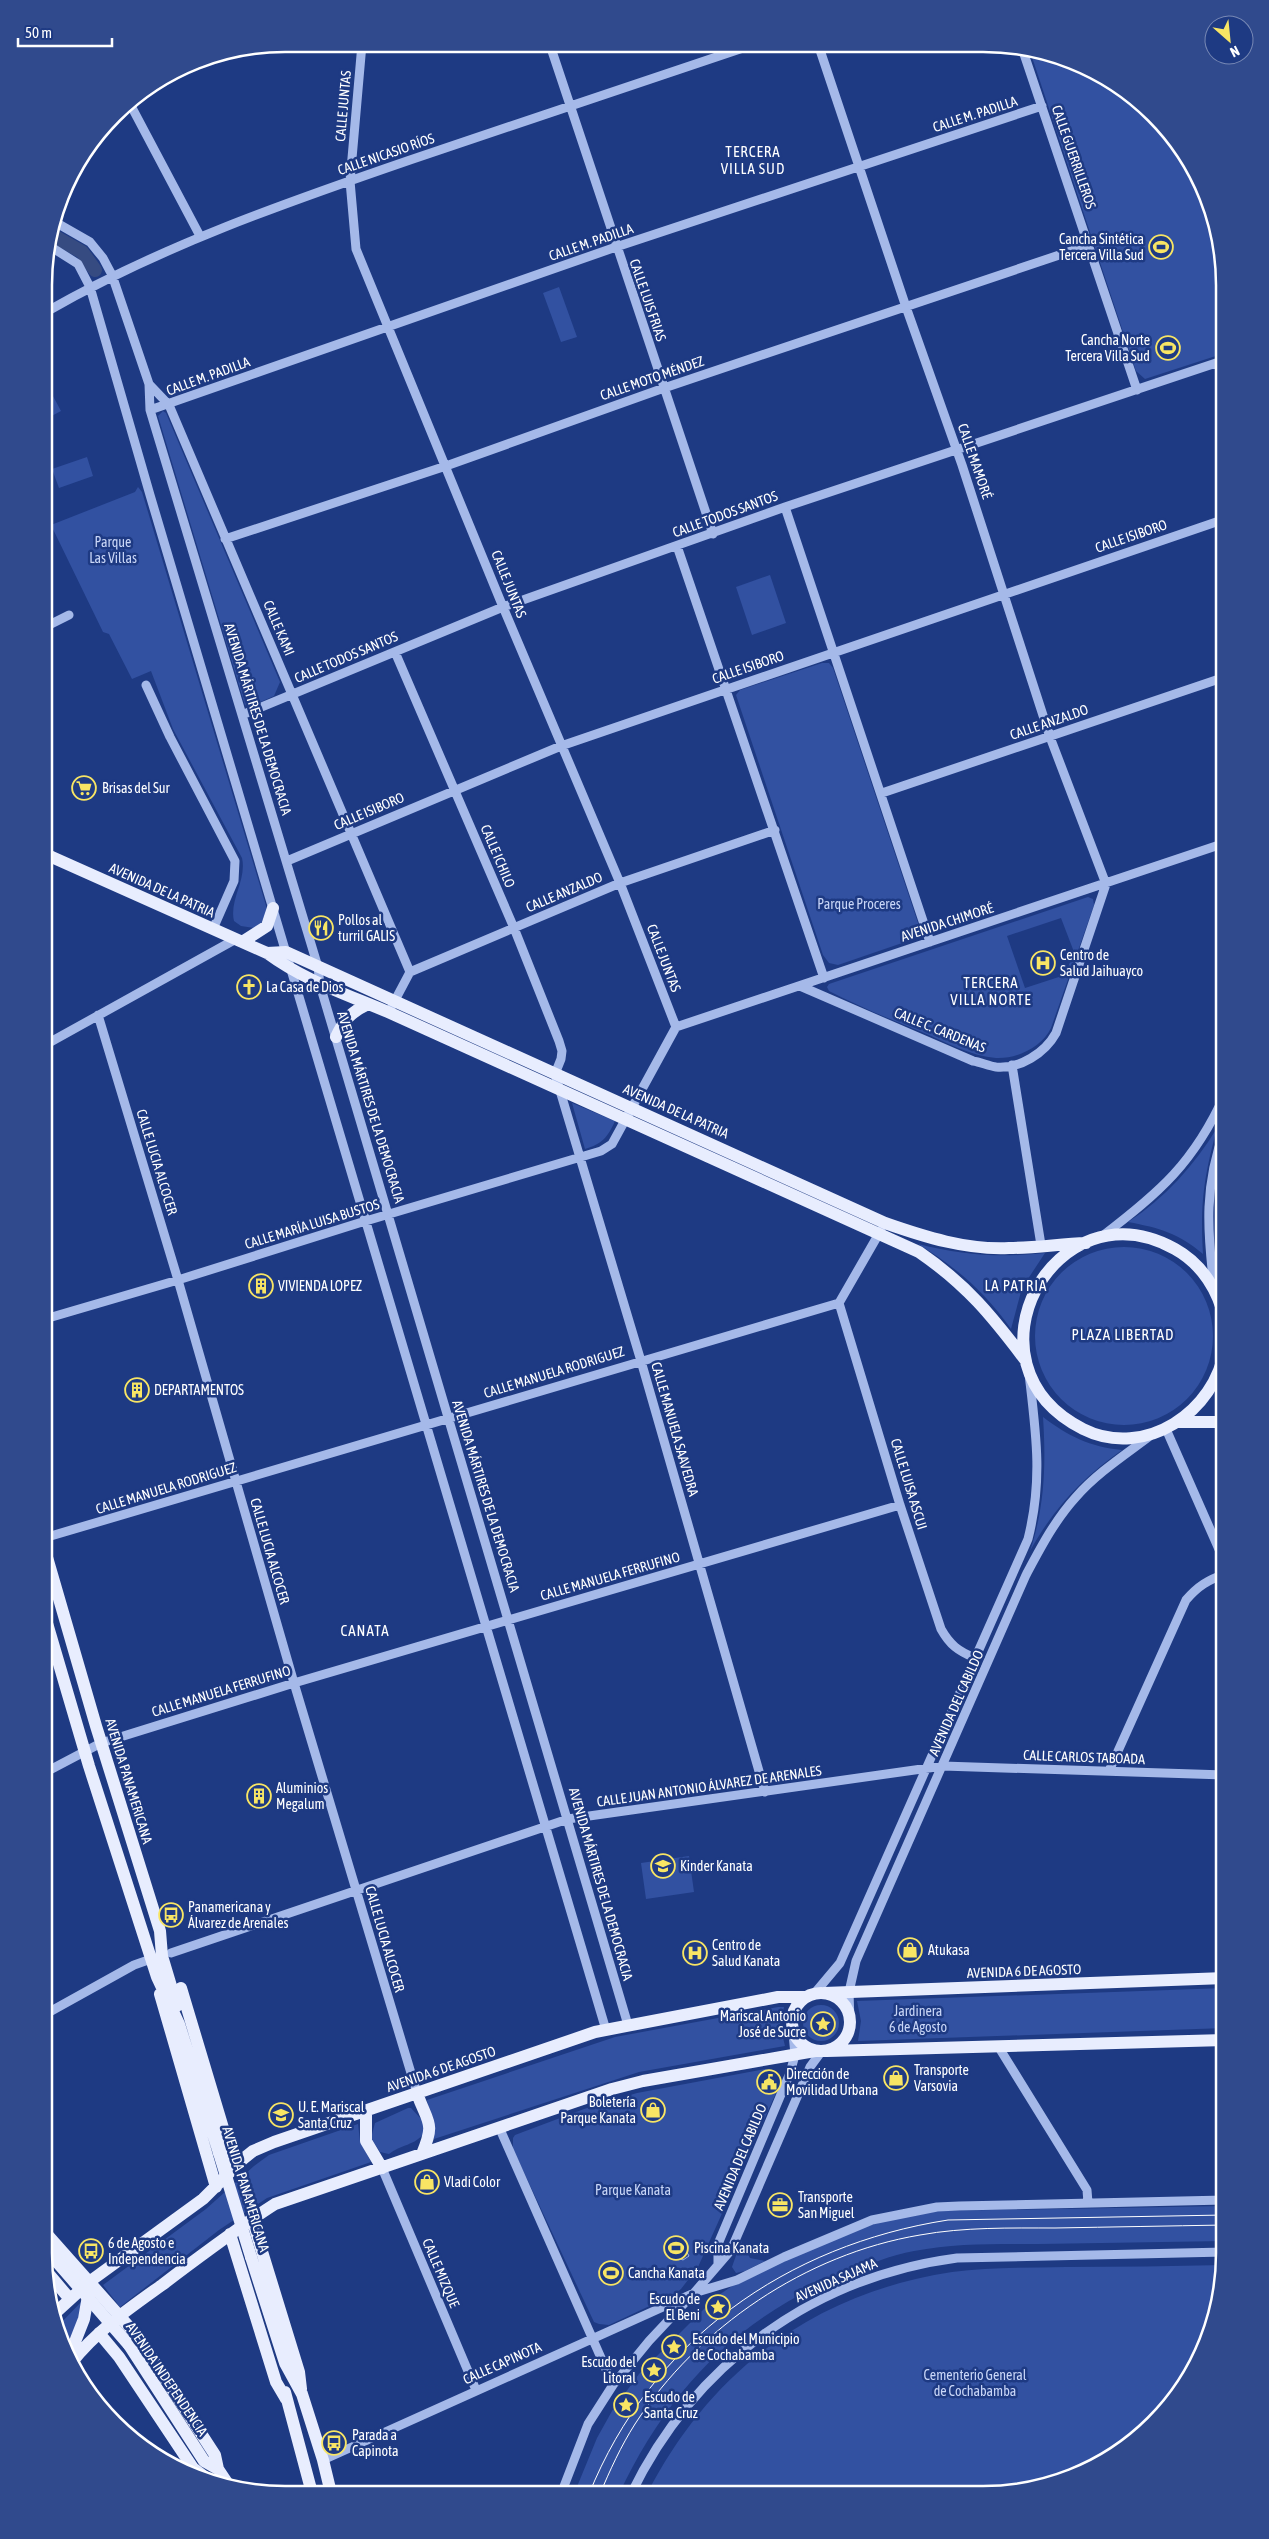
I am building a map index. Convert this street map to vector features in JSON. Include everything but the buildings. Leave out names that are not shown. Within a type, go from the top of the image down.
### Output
[{"type":"main road","name":"AVENIDA DE LA PATRIA","points":[[53,858],[267,953],[292,971],[320,985],[388,1012],[560,1090],[628,1113]]},
{"type":"main road","points":[[239,941],[267,926],[273,908]]},
{"type":"main road","name":"AVENIDA DE LA PATRIA","points":[[267,953],[286,952],[556,1074],[628,1113],[882,1228],[946,1271],[985,1308],[1027,1366]]},
{"type":"main road","points":[[336,1037],[344,1019],[368,1004]]},
{"type":"main road","name":"AVENIDA DE LA PATRIA","points":[[882,1228],[976,1246],[1008,1248],[1086,1243]]},
{"type":"main road","points":[[1215,1290],[1195,1263],[1167,1244],[1134,1236],[1101,1238],[1067,1253],[1050,1267],[1037,1284],[1028,1304],[1023,1325],[1027,1366],[1038,1391],[1052,1408],[1075,1425],[1109,1437],[1153,1434],[1166,1429],[1196,1407],[1216,1379]]},
{"type":"main road","points":[[1178,1422],[1216,1422]]},
{"type":"main road","name":"AVENIDA PANAMERICANA","points":[[53,1578],[101,1743],[160,1931],[162,1956],[177,2003],[179,2024]]},
{"type":"main road","name":"AVENIDA PANAMERICANA","points":[[53,1644],[151,1959],[157,1977],[179,2024],[284,2363],[302,2394],[323,2460],[329,2486]]},
{"type":"main road","points":[[160,1931],[170,1953],[235,2168]]},
{"type":"main road","points":[[157,1977],[162,2007],[216,2187]]},
{"type":"main road","name":"AVENIDA 6 DE AGOSTO","points":[[59,2309],[89,2282],[216,2187],[253,2151],[366,2110],[606,2030],[778,1997],[850,1992],[1216,1978]]},
{"type":"main road","points":[[814,1995],[837,1998],[845,2005],[850,2022],[843,2041],[821,2051],[806,2048],[793,2034],[792,2014],[797,2005],[814,1995]]},
{"type":"main road","points":[[77,2356],[99,2333],[120,2316],[230,2234],[275,2204],[500,2127],[643,2081],[821,2051],[1216,2040]]},
{"type":"main road","points":[[417,2094],[429,2119],[430,2127],[422,2154]]},
{"type":"main road","points":[[366,2110],[366,2141],[382,2168]]},
{"type":"main road","points":[[252,2219],[300,2372],[302,2394]]},
{"type":"main road","points":[[230,2234],[276,2382],[286,2399]]},
{"type":"main road","points":[[53,2241],[139,2338],[215,2455],[218,2470]]},
{"type":"main road","name":"AVENIDA INDEPENDENCIA","points":[[53,2257],[129,2345],[204,2462],[205,2472]]},
{"type":"main road","points":[[54,2280],[69,2298]]},
{"type":"main road","points":[[72,2348],[84,2318],[90,2294],[89,2282]]},
{"type":"main road","points":[[99,2333],[119,2357],[192,2467]]},
{"type":"main road","name":"AVENIDA PANAMERICANA","points":[[284,2363],[286,2399],[310,2486]]},
{"type":"main road","name":"AVENIDA INDEPENDENCIA","points":[[204,2462],[218,2470],[224,2479]]},
{"type":"street","name":"CALLE JUNTAS","points":[[361,52],[350,181],[356,249],[386,327],[620,883],[676,1027]]},
{"type":"street","name":"CALLE LUIS FRIAS","points":[[552,52],[713,534]]},
{"type":"street","name":"CALLE NICASIO RÍOS","points":[[53,308],[90,286],[200,236],[350,181],[731,52]]},
{"type":"street","name":"CALLE MAMORÉ","points":[[822,52],[906,307],[957,450],[1050,737],[1106,884]]},
{"type":"street","name":"CALLE GUERRILLEROS","points":[[1025,56],[1137,390]]},
{"type":"street","name":"CALLE M. PADILLA","points":[[150,410],[169,405],[616,247],[1042,106]]},
{"type":"street","points":[[133,109],[200,236]]},
{"type":"street","name":"AVENIDA MÁRTIRES DE LA DEMOCRACIA","points":[[60,225],[90,242],[104,258],[149,384],[150,410],[287,861],[318,967],[320,985],[628,2025]]},
{"type":"street","name":"CALLE MOTO MÉNDEZ","points":[[225,540],[446,466],[664,388],[1089,245]]},
{"type":"street","points":[[55,249],[78,264],[90,286],[606,2030]]},
{"type":"street","name":"CALLE TODOS SANTOS","points":[[242,715],[503,607],[785,507],[1216,364]]},
{"type":"street","name":"CALLE KAMI","points":[[149,384],[169,405],[410,972]]},
{"type":"street","points":[[785,507],[882,793],[930,942]]},
{"type":"street","name":"CALLE ISIBORO","points":[[287,861],[561,746],[1216,522]]},
{"type":"street","points":[[677,546],[824,978]]},
{"type":"street","points":[[53,623],[69,615]]},
{"type":"street","name":"CALLE ICHILO","points":[[395,652],[514,928],[562,1051],[556,1074]]},
{"type":"street","name":"CALLE ANZALDO","points":[[882,793],[1216,679]]},
{"type":"street","points":[[146,685],[170,737],[235,861],[234,881],[213,929]]},
{"type":"street","name":"CALLE ANZALDO","points":[[410,972],[620,883],[775,830]]},
{"type":"street","name":"AVENIDA CHIMORÉ","points":[[676,1027],[1216,846]]},
{"type":"street","name":"CALLE C. CARDENAS","points":[[800,986],[973,1060],[997,1067],[1012,1065],[1032,1058],[1050,1045],[1056,1033],[1106,884]]},
{"type":"street","points":[[53,1040],[239,941]]},
{"type":"street","points":[[388,1012],[410,972]]},
{"type":"street","name":"CALLE LUCIA ALCOCER","points":[[98,1015],[178,1280],[294,1683],[417,2094]]},
{"type":"street","points":[[628,1113],[676,1027]]},
{"type":"street","points":[[1012,1065],[1041,1245]]},
{"type":"street","name":"CALLE MANUELA SAAVEDRA","points":[[556,1074],[766,1792]]},
{"type":"street","points":[[1101,1238],[1144,1204],[1185,1163],[1204,1136],[1216,1112]]},
{"type":"street","name":"CALLE MARÍA LUISA BUSTOS","points":[[53,1317],[389,1214],[601,1152],[612,1144],[628,1113]]},
{"type":"street","points":[[1215,1290],[1208,1205],[1210,1175],[1216,1157]]},
{"type":"street","points":[[839,1303],[882,1228]]},
{"type":"street","name":"CALLE MANUELA RODRIGUEZ","points":[[53,1535],[839,1303]]},
{"type":"street","name":"CALLE LUISA ASCUI","points":[[839,1303],[900,1505],[941,1629],[950,1645],[960,1652],[976,1658]]},
{"type":"street","name":"AVENIDA DEL CABILDO","points":[[814,1995],[840,1963],[1028,1539],[1038,1488],[1037,1453],[1027,1366]]},
{"type":"street","points":[[1166,1429],[1216,1543]]},
{"type":"street","name":"AVENIDA DEL CABILDO","points":[[850,2022],[850,1992],[856,1961],[1026,1575],[1045,1539],[1076,1496],[1097,1476],[1153,1434]]},
{"type":"street","name":"CALLE MANUELA FERRUFINO","points":[[53,1768],[101,1743],[294,1683],[900,1505]]},
{"type":"street","points":[[1109,1771],[1186,1600],[1197,1588],[1216,1577]]},
{"type":"street","name":"CALLE JUAN ANTONIO ÁLVAREZ DE ARENALES","points":[[170,1953],[357,1892],[568,1819],[943,1766]]},
{"type":"street","name":"CALLE CARLOS TABOADA","points":[[943,1766],[1216,1775]]},
{"type":"street","points":[[53,2010],[134,1965],[151,1959]]},
{"type":"street","name":"AVENIDA DEL CABILDO","points":[[718,2262],[718,2244],[790,2073],[794,2055],[793,2034]]},
{"type":"street","points":[[998,2046],[1088,2190],[1088,2203]]},
{"type":"street","name":"AVENIDA DEL CABILDO","points":[[564,2486],[588,2424],[612,2385],[649,2341],[694,2294],[718,2262],[731,2250],[810,2067],[821,2051]]},
{"type":"street","points":[[500,2127],[612,2385]]},
{"type":"street","name":"CALLE MIZQUE","points":[[382,2168],[476,2390]]},
{"type":"street","points":[[694,2294],[737,2280],[840,2232],[872,2220],[902,2213],[958,2206],[1216,2200]]},
{"type":"street","name":"AVENIDA SAJAMA","points":[[635,2486],[659,2443],[719,2370],[743,2349],[787,2318],[868,2278],[914,2264],[957,2258],[1216,2252]]},
{"type":"street","name":"CALLE CAPINOTA","points":[[323,2460],[694,2294]]},
{"type":"green space","name":"Cancha Sintética Tercera Villa Sud","points":[[1032,58],[1073,70],[1113,92],[1137,110],[1159,132],[1177,156],[1199,196],[1209,225],[1216,270],[1216,356],[1145,379],[1136,371]]},
{"type":"green space","points":[[559,287],[577,337],[561,342],[543,293]]},
{"type":"green space","points":[[53,396],[61,411],[53,415]]},
{"type":"green space","points":[[163,411],[166,413],[280,682],[274,696],[249,707],[245,705],[158,416]]},
{"type":"green space","points":[[87,457],[93,476],[59,488],[53,469]]},
{"type":"green space","name":"Parque Las Villas","points":[[138,487],[142,492],[267,909],[262,922],[254,928],[241,926],[234,921],[234,905],[242,874],[242,858],[173,729],[151,671],[132,679],[109,634],[103,632],[53,529],[53,524],[135,492]]},
{"type":"green space","points":[[770,575],[786,623],[752,635],[736,587]]},
{"type":"green space","name":"Parque Proceres","points":[[822,663],[829,663],[833,668],[919,926],[914,937],[908,941],[838,965],[829,963],[823,955],[736,695],[740,690]]},
{"type":"green space","points":[[1088,897],[1093,899],[1094,905],[1051,1028],[1042,1041],[1020,1054],[996,1058],[968,1052],[841,997],[829,991],[827,987],[829,984]],"holes":[[[1061,918],[1074,952],[1065,975],[1025,988],[1007,936]]]},
{"type":"green space","points":[[572,1103],[615,1121],[607,1136],[596,1145],[585,1149]]},
{"type":"green space","points":[[1216,1130],[1204,1190],[1202,1220],[1203,1254],[1168,1232],[1128,1222],[1154,1203],[1178,1180]]},
{"type":"green space","points":[[918,1244],[950,1251],[981,1254],[1045,1253],[1022,1288],[1011,1329],[991,1303],[969,1281]]},
{"type":"green space","points":[[1124,1247],[1158,1254],[1173,1262],[1187,1273],[1198,1287],[1206,1302],[1213,1336],[1206,1370],[1198,1385],[1187,1399],[1173,1410],[1158,1418],[1124,1425],[1090,1418],[1075,1410],[1061,1399],[1050,1385],[1042,1370],[1035,1336],[1042,1302],[1050,1287],[1061,1273],[1075,1262],[1090,1254]]},
{"type":"green space","points":[[1043,1417],[1061,1430],[1080,1440],[1122,1450],[1094,1471],[1070,1495],[1049,1521],[1030,1551],[1039,1518],[1043,1485]]},
{"type":"green space","points":[[689,1856],[694,1892],[646,1899],[641,1863]]},
{"type":"green space","name":"Jardinera 6 de Agosto","points":[[1216,1988],[1216,2028],[858,2041],[861,2021],[857,2001]]},
{"type":"green space","points":[[821,2005],[828,2006],[834,2010],[838,2016],[838,2030],[834,2036],[828,2040],[821,2041],[814,2040],[808,2036],[804,2030],[803,2023],[804,2016],[808,2010],[814,2006]]},
{"type":"green space","points":[[784,2007],[780,2025],[785,2046],[639,2072],[434,2139],[427,2100],[615,2037]]},
{"type":"green space","name":"Parque Kanata","points":[[765,2069],[776,2073],[780,2084],[698,2267],[681,2289],[673,2295],[609,2325],[594,2322],[513,2149],[513,2138],[515,2135],[584,2109],[637,2093]]},
{"type":"green space","points":[[411,2108],[423,2121],[424,2133],[412,2143],[389,2154],[380,2152],[371,2138],[375,2123]]},
{"type":"green space","points":[[358,2124],[360,2141],[371,2162],[267,2198],[219,2230],[120,2307],[103,2285],[206,2209],[269,2155]]},
{"type":"green space","points":[[1216,2206],[1216,2241],[961,2245],[897,2255],[846,2273],[807,2291],[772,2311],[710,2361],[684,2390],[660,2422],[638,2456],[623,2486],[577,2486],[597,2438],[612,2411],[639,2374],[716,2297],[735,2284],[857,2229],[885,2221],[938,2211]]},
{"type":"green space","points":[[741,2241],[750,2258],[765,2261],[745,2271],[736,2273],[732,2267]]},
{"type":"green space","name":"Cementerio General de Cochabamba","points":[[1216,2265],[1215,2284],[1209,2314],[1199,2343],[1185,2370],[1159,2407],[1137,2429],[1100,2455],[1059,2474],[1014,2485],[652,2486],[673,2450],[702,2410],[735,2375],[771,2345],[811,2319],[855,2298],[902,2283],[966,2270]]},
{"type":"green space","points":[[86,2297],[81,2316],[69,2340],[62,2321]]},
{"type":"shaded area","name":"Piscina Kanata","points":[[671,2237],[681,2242],[689,2256],[683,2260],[670,2254],[665,2246]]},
{"type":"waterway","points":[[57,238],[82,252],[95,270]]},
{"type":"tram line","points":[[593,2486],[616,2439],[649,2390],[687,2346],[731,2309],[780,2277],[833,2252],[889,2233],[948,2220],[1216,2215]]},
{"type":"tram line","points":[[604,2486],[616,2458],[635,2424],[661,2389],[690,2356],[758,2300],[796,2278],[836,2259],[878,2245],[920,2235],[970,2229],[1216,2225]]},
{"type":"place","name":"Cancha Sintética Tercera Villa Sud","points":[[1161,247]]},
{"type":"place","name":"Cancha Norte Tercera Villa Sud","points":[[1168,348]]},
{"type":"place","name":"Brisas del Sur","points":[[84,788]]},
{"type":"place","name":"Pollos al turril GALIS","points":[[321,928]]},
{"type":"place","name":"Centro de Salud Jaihuayco","points":[[1043,963]]},
{"type":"place","name":"La Casa de Dios","points":[[249,987]]},
{"type":"place","name":"VIVIENDA LOPEZ","points":[[261,1286]]},
{"type":"place","name":"DEPARTAMENTOS","points":[[137,1390]]},
{"type":"place","name":"Aluminios Megalum","points":[[259,1796]]},
{"type":"place","name":"Kinder Kanata","points":[[663,1866]]},
{"type":"place","name":"Panamericana y Álvarez de Arenales","points":[[171,1915]]},
{"type":"place","name":"Atukasa","points":[[910,1950]]},
{"type":"place","name":"Centro de Salud Kanata","points":[[695,1953]]},
{"type":"place","name":"Mariscal Antonio José de Sucre","points":[[823,2024]]},
{"type":"place","name":"Transporte Varsovia","points":[[896,2078]]},
{"type":"place","name":"Dirección de Movilidad Urbana","points":[[769,2082]]},
{"type":"place","name":"Boletería Parque Kanata","points":[[653,2110]]},
{"type":"place","name":"U. E. Mariscal Santa Cruz","points":[[281,2115]]},
{"type":"place","name":"Vladi Color","points":[[427,2182]]},
{"type":"place","name":"Transporte San Miguel","points":[[780,2205]]},
{"type":"place","name":"Piscina Kanata","points":[[676,2248]]},
{"type":"place","name":"6 de Agosto e Independencia","points":[[91,2251]]},
{"type":"place","name":"Cancha Kanata","points":[[611,2273]]},
{"type":"place","name":"Escudo de El Beni","points":[[718,2307]]},
{"type":"place","name":"Escudo del Municipio de Cochabamba","points":[[674,2347]]},
{"type":"place","name":"Escudo del Litoral","points":[[654,2370]]},
{"type":"place","name":"Escudo de Santa Cruz","points":[[626,2405]]},
{"type":"place","name":"Parada a Capinota","points":[[334,2443]]},
{"type":"district","name":"TERCERA VILLA SUD","points":[[753,160]]},
{"type":"district","name":"TERCERA VILLA NORTE","points":[[991,992]]},
{"type":"district","name":"LA PATRIA","points":[[1016,1286]]},
{"type":"district","name":"PLAZA LIBERTAD","points":[[1123,1335]]},
{"type":"district","name":"CANATA","points":[[365,1631]]}]
